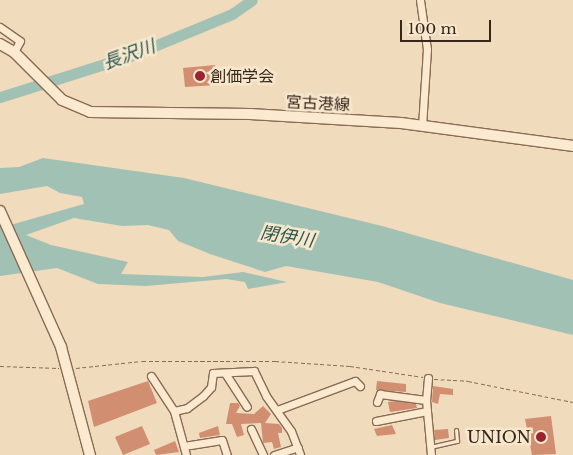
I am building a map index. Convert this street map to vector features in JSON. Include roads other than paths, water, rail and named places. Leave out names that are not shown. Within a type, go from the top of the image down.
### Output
[{"type":"main road","points":[[0,44],[16,54]]},
{"type":"main road","name":"宮古港線","points":[[16,54],[62,100],[90,112],[250,114],[422,126],[573,146]]},
{"type":"main road","points":[[0,211],[34,280],[65,358],[90,455]]},
{"type":"street","points":[[420,0],[427,49],[422,126]]},
{"type":"street","points":[[0,27],[20,41],[16,54]]},
{"type":"street","points":[[174,411],[187,408],[203,396],[211,387],[213,373],[254,370],[257,381],[291,431],[300,455]]},
{"type":"street","points":[[225,373],[247,407]]},
{"type":"street","points":[[150,376],[174,411],[185,452],[222,440],[227,455]]},
{"type":"street","points":[[428,378],[426,400],[431,455]]},
{"type":"street","points":[[276,410],[356,381],[360,386]]},
{"type":"street","points":[[377,402],[380,394],[426,400]]},
{"type":"street","points":[[376,421],[427,410]]},
{"type":"street","points":[[251,429],[263,455]]},
{"type":"street","points":[[274,455],[298,447]]},
{"type":"lane","points":[[430,447],[457,441],[456,430]]},
{"type":"water","name":"閉伊川","points":[[43,158],[184,178],[382,226],[573,280],[573,335],[440,303],[378,282],[286,266],[265,272],[210,254],[178,241],[169,230],[148,225],[122,226],[74,218],[26,235],[51,245],[128,262],[121,274],[203,277],[243,272],[287,282],[248,289],[245,282],[226,279],[146,286],[98,284],[57,268],[0,276],[0,228],[84,204],[82,197],[60,193],[47,186],[0,194],[0,168],[19,167]]},
{"type":"waterway","name":"長沢川","points":[[0,97],[130,56],[232,14],[252,0]]},
{"type":"place","name":"創価学会","points":[[200,76]]},
{"type":"place","name":"UNION","points":[[541,437]]}]
